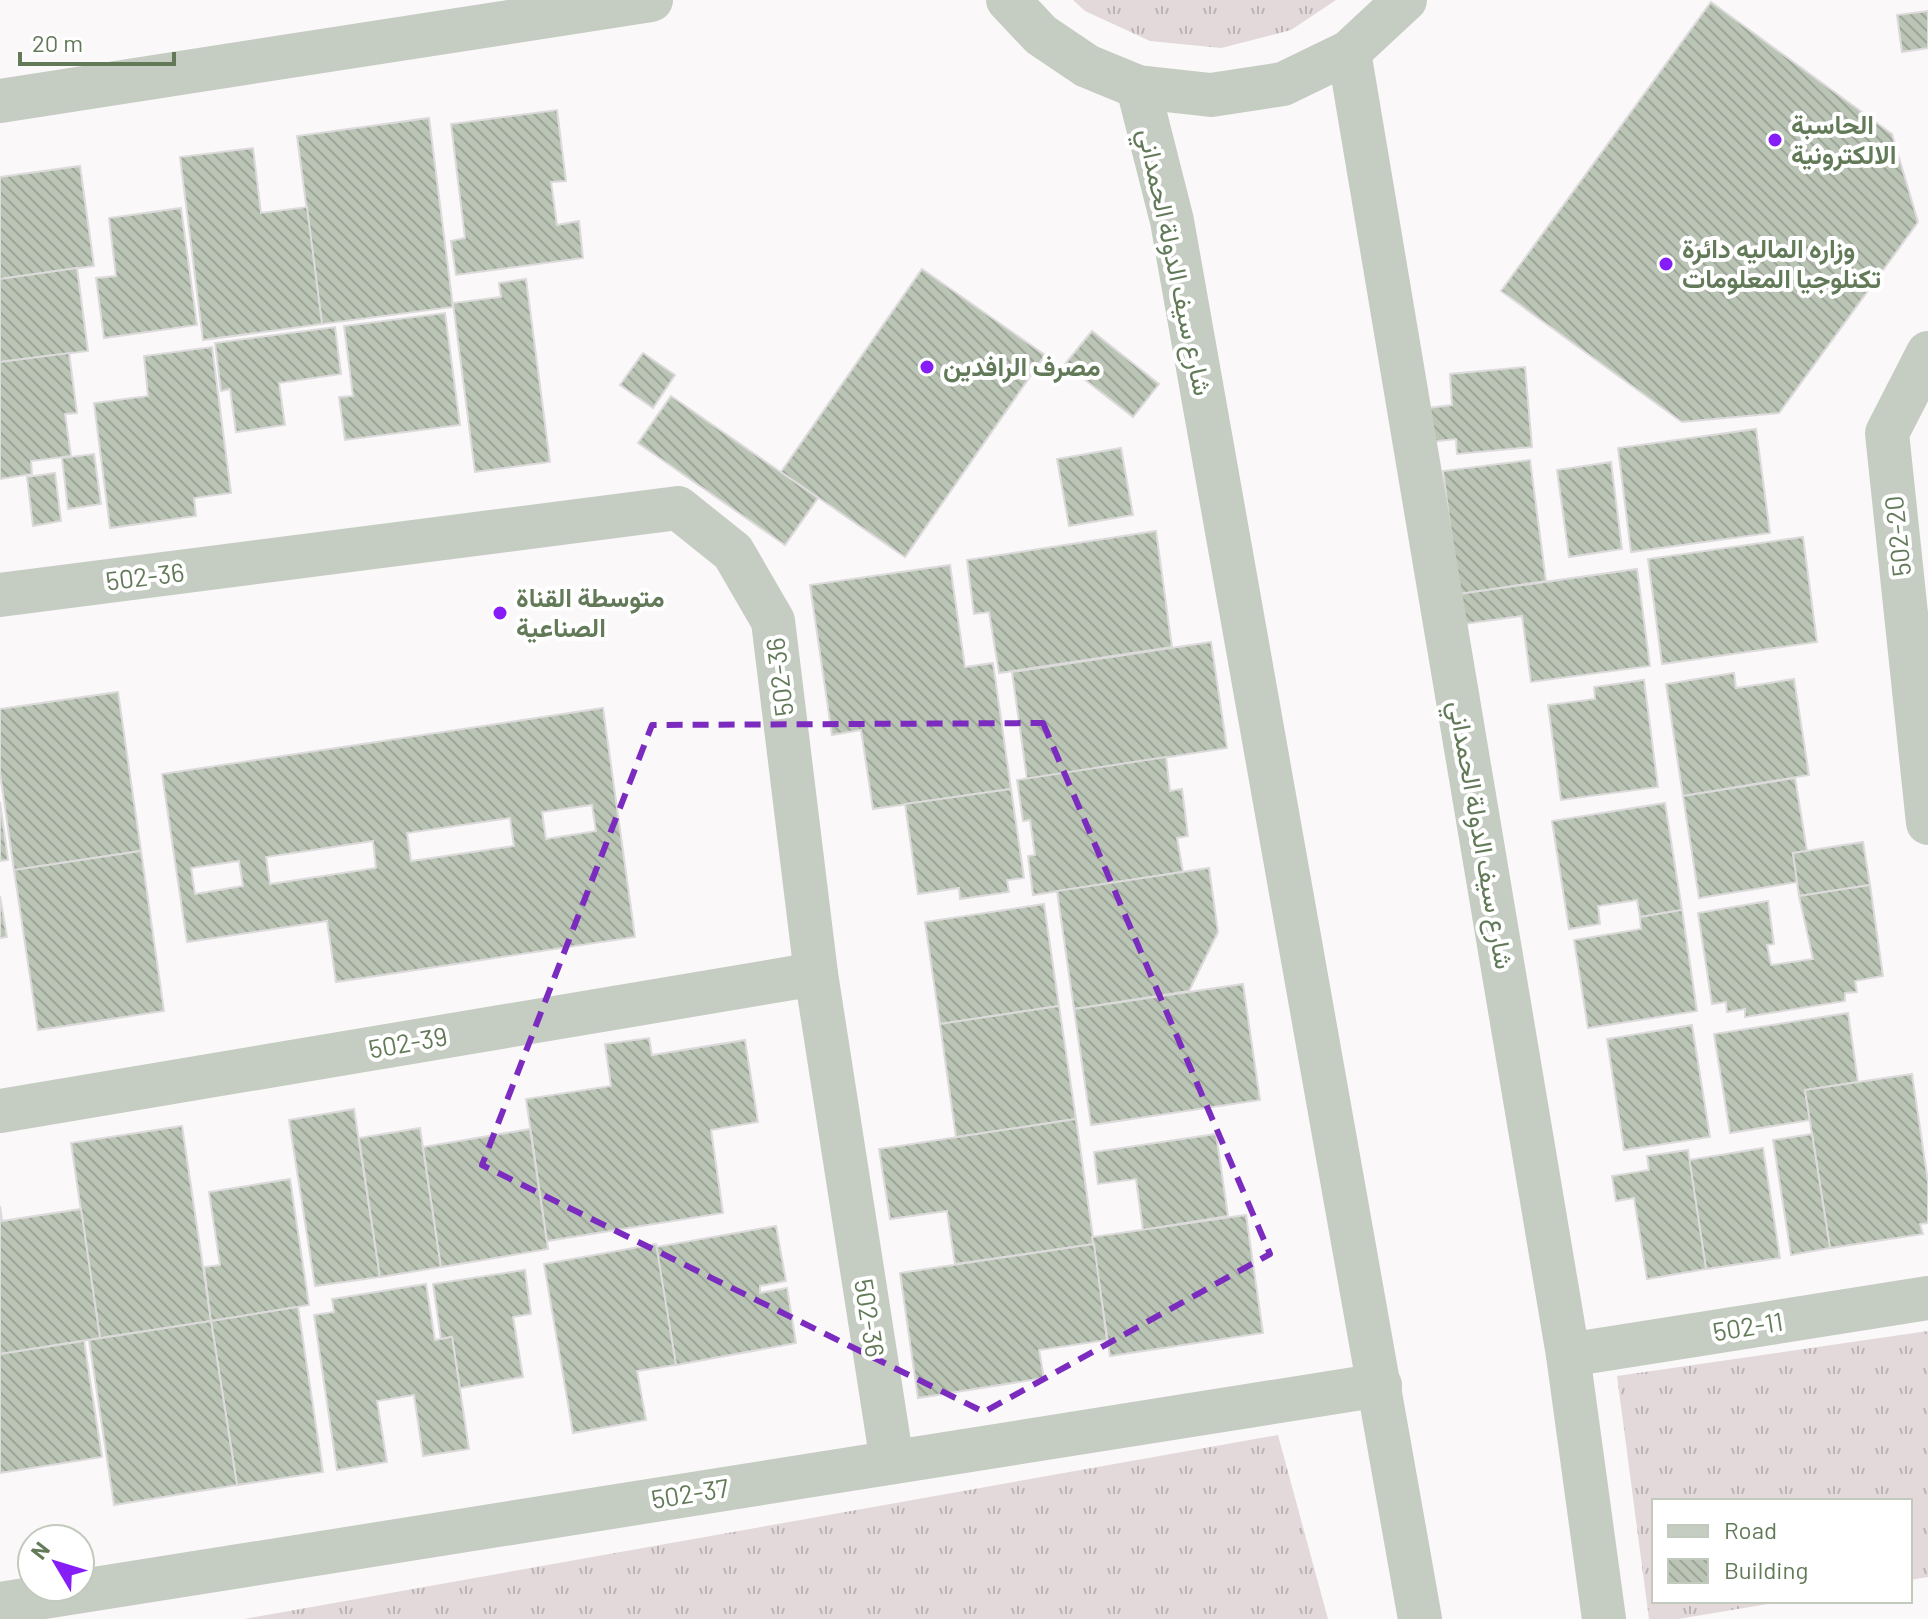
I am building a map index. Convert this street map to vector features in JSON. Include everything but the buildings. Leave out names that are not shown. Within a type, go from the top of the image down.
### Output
[{"type":"street","points":[[0,101],[651,0]]},
{"type":"street","points":[[1008,0],[1041,35],[1087,66],[1138,87],[1211,95],[1283,84],[1349,52],[1405,0]]},
{"type":"street","name":"شارع سيف الدولة الحمداني","points":[[1349,52],[1568,1355],[1604,1619]]},
{"type":"street","name":"شارع سيف الدولة الحمداني","points":[[1138,87],[1172,221],[1420,1619]]},
{"type":"street","name":"502-20","points":[[1928,353],[1887,433],[1928,823]]},
{"type":"street","name":"502-36","points":[[0,595],[678,508],[733,552],[773,621],[816,974],[892,1462]]},
{"type":"street","name":"502-39","points":[[0,1111],[816,974]]},
{"type":"street","name":"502-11","points":[[1568,1355],[1928,1298]]},
{"type":"street","name":"502-37","points":[[0,1604],[1380,1385]]},
{"type":"highlighted area","points":[[1043,723],[1270,1254],[984,1412],[482,1165],[652,725]]},
{"type":"green space","points":[[1073,0],[1336,0],[1291,30],[1221,48],[1150,41],[1085,11]]},
{"type":"green space","points":[[1928,1331],[1928,1577],[1912,1580],[1912,1499],[1652,1499],[1652,1603],[1774,1603],[1678,1619],[1649,1619],[1617,1376]]},
{"type":"green space","points":[[1278,1435],[1328,1619],[244,1619]]},
{"type":"place","name":"الحاسبة الالكترونية","points":[[1775,140]]},
{"type":"place","name":"وزاره الماليه دائرة تكنلوجيا المعلومات","points":[[1666,264]]},
{"type":"place","name":"مصرف الرافدين","points":[[927,367]]},
{"type":"place","name":"متوسطة القناة الصناعية","points":[[500,613]]}]
